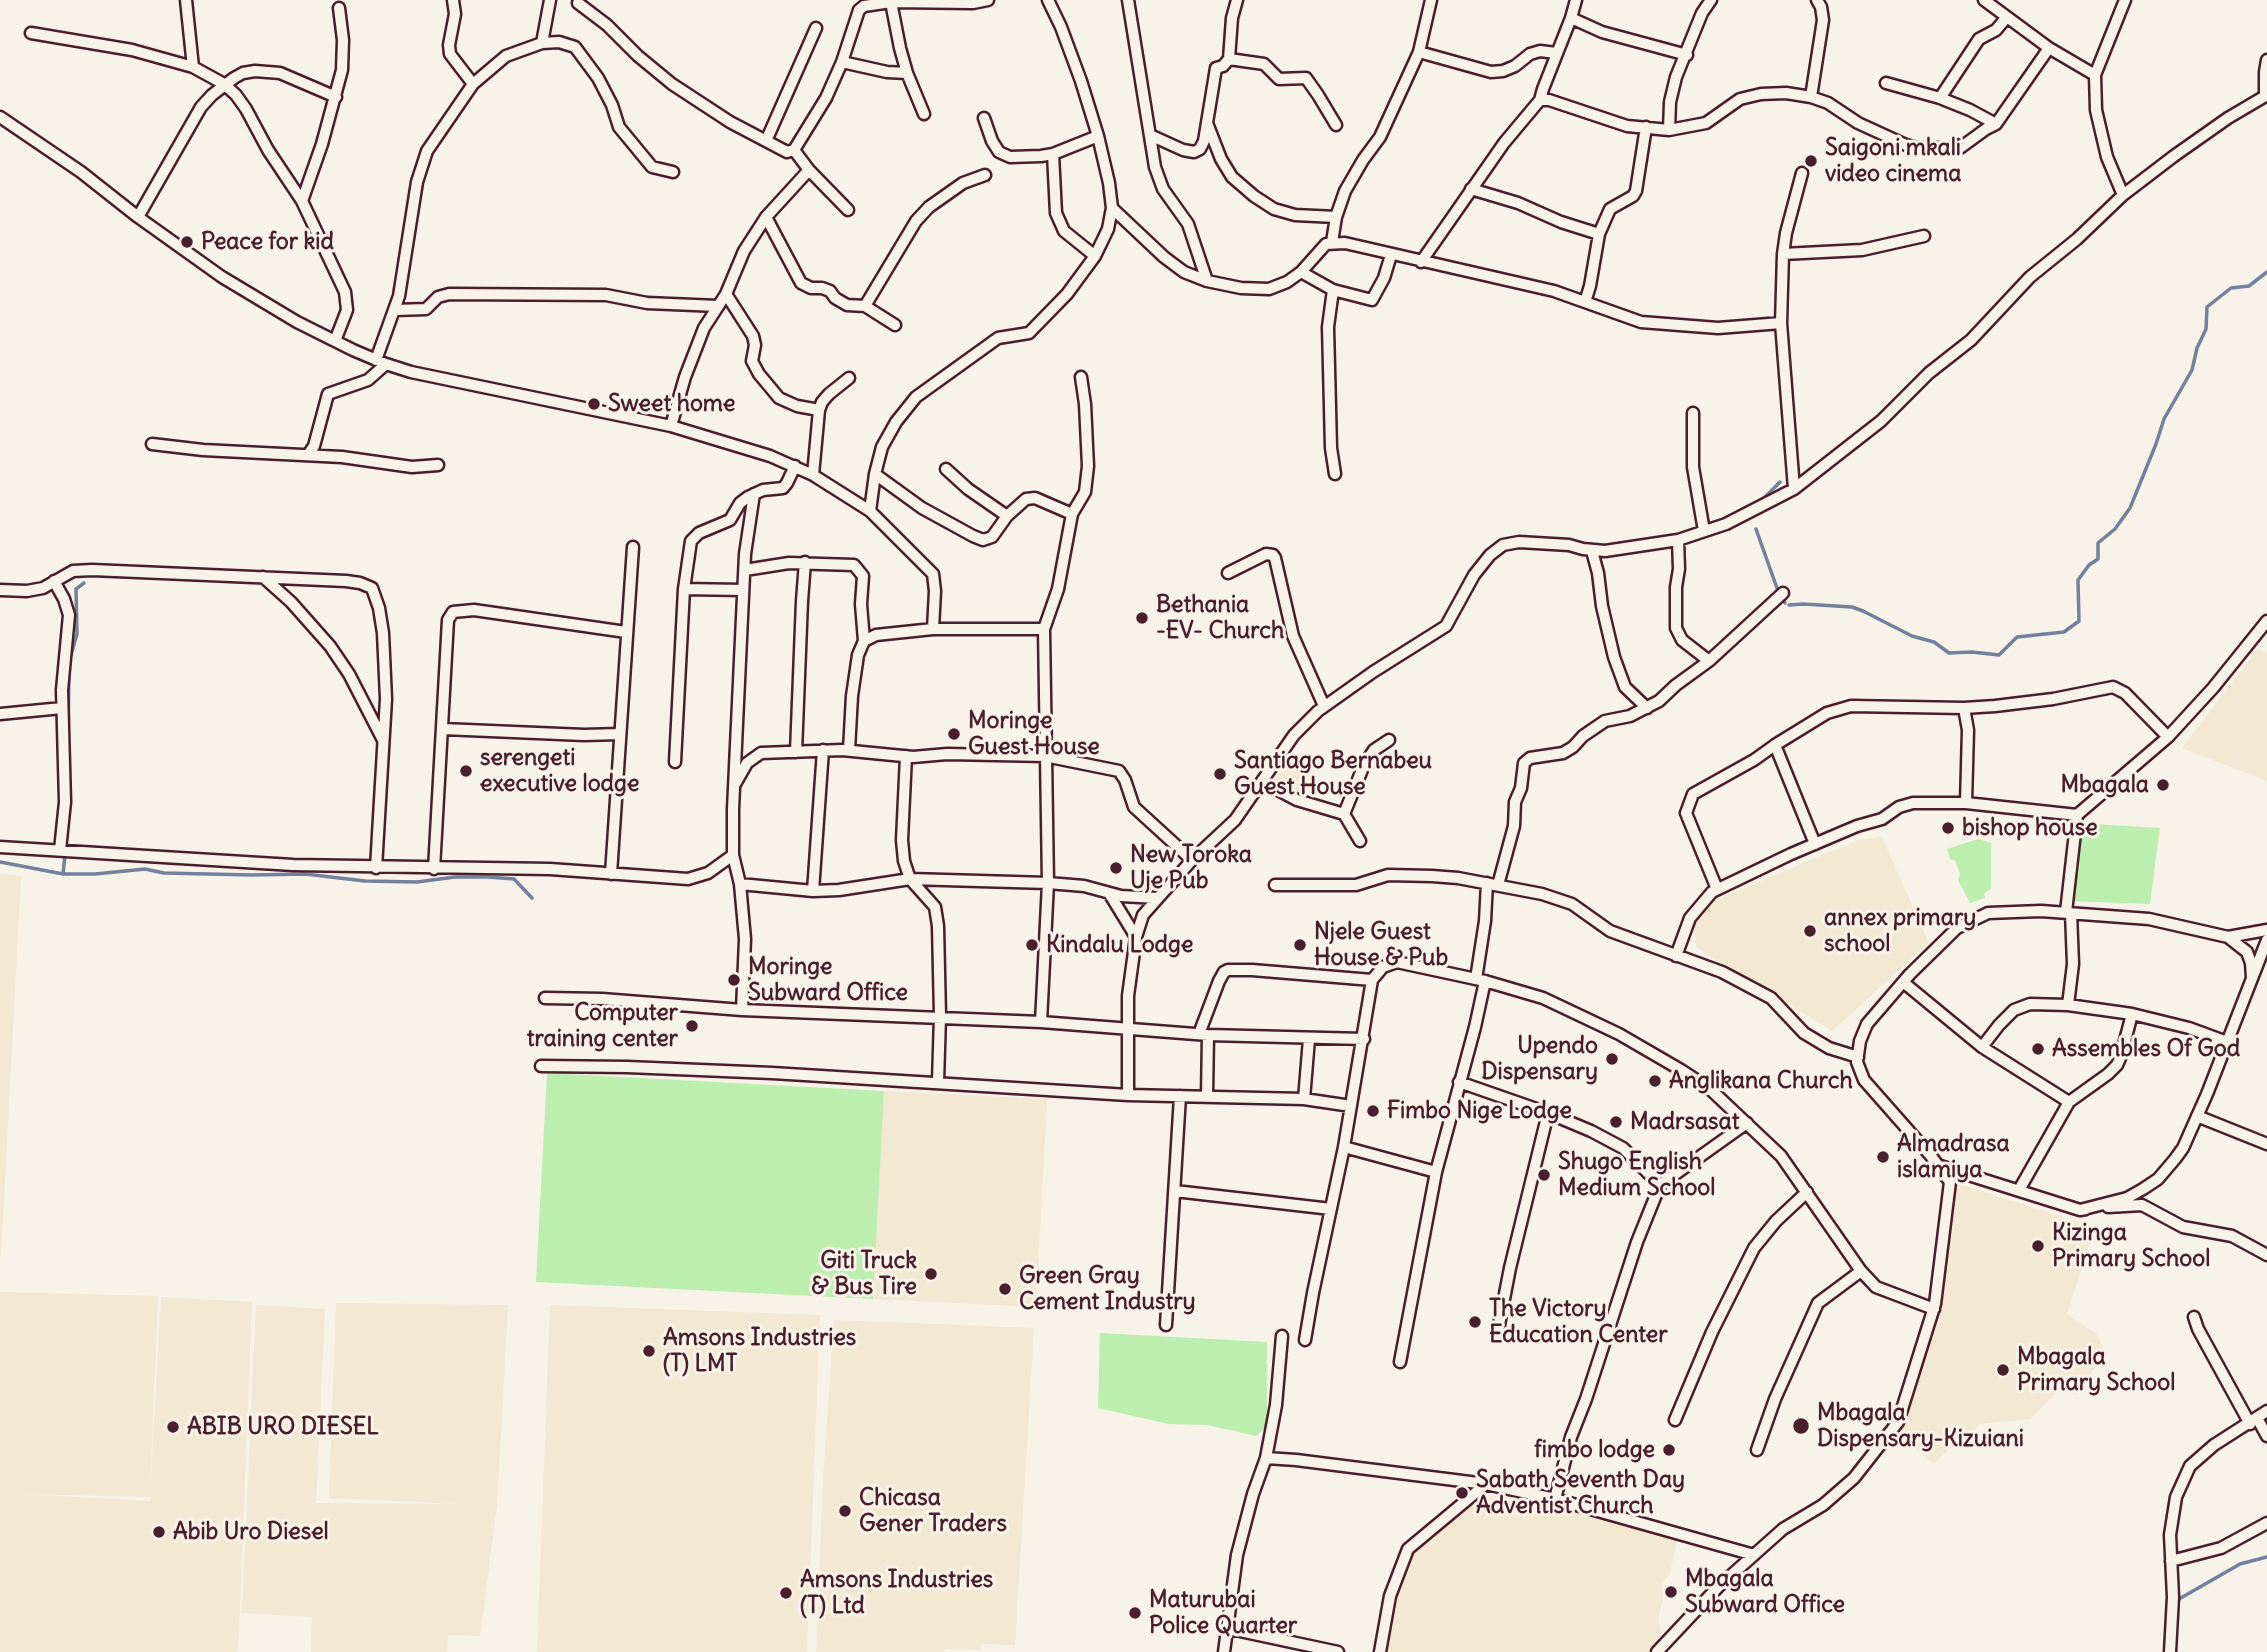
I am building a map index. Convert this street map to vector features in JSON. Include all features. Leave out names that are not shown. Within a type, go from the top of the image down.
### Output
[{"type":"street","points":[[186,0],[193,67]]},
{"type":"street","points":[[453,0],[455,15],[449,45],[450,54],[473,84]]},
{"type":"street","points":[[542,43],[550,0]]},
{"type":"street","points":[[578,3],[607,24],[638,56],[672,84],[730,122],[787,152],[794,150],[826,98],[842,62],[859,10],[864,6],[891,2],[973,4],[988,0]]},
{"type":"street","points":[[870,510],[882,447],[896,422],[916,397],[998,338],[1029,334],[1067,294],[1095,256],[1108,229],[1112,208],[1098,136],[1065,37],[1048,0]]},
{"type":"street","points":[[1128,0],[1155,167],[1163,189],[1188,224],[1207,281]]},
{"type":"street","points":[[1150,135],[1182,150],[1194,152],[1200,149],[1204,141],[1216,68],[1229,59],[1232,18],[1237,0]]},
{"type":"street","points":[[1332,243],[1336,217],[1345,191],[1380,137],[1419,51],[1431,0]]},
{"type":"street","points":[[1421,262],[1504,142],[1540,100],[1556,53],[1572,18],[1576,0]]},
{"type":"street","points":[[1669,130],[1670,102],[1676,77],[1702,13],[1711,0]]},
{"type":"street","points":[[1984,0],[2049,48],[2095,75]]},
{"type":"street","points":[[2123,195],[2108,157],[2096,110],[2095,75],[2125,0]]},
{"type":"street","points":[[891,2],[907,73],[924,114]]},
{"type":"street","points":[[1811,97],[1824,20],[1821,2]]},
{"type":"street","points":[[302,201],[316,166],[336,97],[344,55],[339,8]]},
{"type":"street","points":[[1572,18],[1602,32],[1687,55]]},
{"type":"street","points":[[1940,99],[1979,39],[1996,30],[2006,18]]},
{"type":"street","points":[[766,141],[816,28]]},
{"type":"street","points":[[31,33],[132,50],[193,67],[225,84],[246,109],[268,150],[302,201],[345,292],[347,310],[335,341]]},
{"type":"street","points":[[308,455],[317,438],[328,394],[368,380],[381,362],[404,272],[417,181],[427,151],[473,84],[506,55],[542,43],[559,42],[575,47],[598,78],[625,135],[652,167],[673,172]]},
{"type":"street","points":[[1540,100],[1549,100],[1627,125],[1669,130],[1706,123],[1740,99],[1762,94],[1786,93],[1811,97],[1846,113],[1890,139],[1917,148],[1960,148],[1996,124],[2049,48]]},
{"type":"street","points":[[1419,51],[1491,72],[1515,66],[1530,54],[1540,51],[1556,53]]},
{"type":"street","points":[[1229,59],[1264,64],[1279,79],[1306,78],[1336,125]]},
{"type":"street","points":[[1128,1095],[1128,996],[1136,937],[1143,915],[1192,860],[1235,820],[1294,735],[1324,706],[1446,626],[1474,575],[1490,555],[1503,545],[1519,542],[1569,545],[1592,551],[1619,551],[1678,540],[1726,524],[1794,489],[1881,421],[1929,373],[1971,340],[2030,277],[2077,239],[2123,195],[2228,118],[2266,96],[2267,60]]},
{"type":"street","points":[[842,62],[887,72],[907,73]]},
{"type":"street","points":[[138,217],[195,116],[206,101],[243,73],[280,73],[336,97]]},
{"type":"street","points":[[1886,83],[1970,110],[1996,124]]},
{"type":"street","points":[[0,117],[73,166],[222,277],[335,341],[381,362],[411,372],[671,426],[770,456],[813,475],[870,510],[933,574],[933,629]]},
{"type":"street","points":[[984,118],[999,152],[1010,157],[1041,156],[1098,136]]},
{"type":"street","points":[[1207,123],[1221,159],[1232,177],[1254,196],[1274,209],[1295,215],[1336,217]]},
{"type":"street","points":[[1585,303],[1599,234],[1610,209],[1633,196],[1636,191],[1646,127]]},
{"type":"street","points":[[794,150],[809,170],[848,210]]},
{"type":"street","points":[[1053,153],[1056,213],[1064,231],[1095,256]]},
{"type":"street","points":[[671,426],[704,328],[726,294],[744,251],[766,217],[809,170]]},
{"type":"street","points":[[1794,489],[1781,323],[1783,254],[1802,173]]},
{"type":"street","points":[[865,306],[916,221],[929,207],[963,183],[985,175]]},
{"type":"street","points":[[1471,189],[1518,203],[1599,234]]},
{"type":"street","points":[[1112,208],[1184,272],[1207,281],[1241,288],[1269,289],[1287,282],[1301,272],[1326,244],[1345,243],[1531,285],[1641,322],[1718,328],[1781,323]]},
{"type":"street","points":[[766,217],[801,283],[811,288],[830,291],[840,302],[847,305],[865,306],[895,325]]},
{"type":"street","points":[[1783,254],[1862,250],[1924,236]]},
{"type":"street","points":[[1301,272],[1333,290],[1372,300],[1384,278],[1391,255]]},
{"type":"street","points":[[1333,290],[1328,327],[1328,366],[1331,449],[1335,474]]},
{"type":"street","points":[[395,310],[426,310],[442,295],[473,294],[606,295],[647,303],[718,306]]},
{"type":"street","points":[[726,294],[753,336],[755,345],[751,361],[759,374],[779,398],[797,406],[819,410]]},
{"type":"street","points":[[1041,1022],[1048,883],[1044,628],[1058,589],[1072,514],[1085,492],[1088,466],[1086,404],[1081,377]]},
{"type":"street","points":[[813,475],[819,410],[829,394],[849,378]]},
{"type":"street","points":[[1693,413],[1693,467],[1704,531]]},
{"type":"street","points":[[152,444],[203,450],[342,457],[412,467],[438,465]]},
{"type":"street","points":[[675,762],[684,589],[691,541],[699,533],[730,520],[740,503],[754,494],[783,488],[795,466]]},
{"type":"street","points":[[946,469],[968,489],[1007,516]]},
{"type":"street","points":[[875,474],[922,508],[984,540],[992,537],[1007,516],[1026,499],[1035,498],[1072,514]]},
{"type":"street","points":[[742,1010],[746,939],[740,884],[733,855],[743,590],[754,494]]},
{"type":"street","points":[[1678,540],[1676,628],[1682,640],[1709,661]]},
{"type":"street","points":[[611,874],[632,547]]},
{"type":"street","points":[[1592,551],[1614,657],[1625,687],[1647,708]]},
{"type":"street","points":[[1228,573],[1266,554],[1273,555],[1293,636],[1324,706]]},
{"type":"street","points":[[745,570],[806,562],[855,565],[863,576],[861,604],[864,641],[858,655],[852,696],[849,750]]},
{"type":"street","points":[[796,752],[806,562]]},
{"type":"street","points":[[0,590],[43,588],[73,571],[92,569],[346,582],[360,583],[372,589],[379,608],[385,657],[386,699],[376,868]]},
{"type":"street","points":[[263,577],[291,601],[330,646],[349,674],[384,741]]},
{"type":"street","points":[[54,581],[69,615],[62,708],[65,802],[60,850]]},
{"type":"street","points":[[684,589],[743,590]]},
{"type":"street","points":[[1400,1362],[1436,1172],[1475,1027],[1485,921],[1493,884],[1514,826],[1515,802],[1521,789],[1524,763],[1530,758],[1563,753],[1605,720],[1630,716],[1659,701],[1709,661],[1783,593]]},
{"type":"street","points":[[434,869],[448,620],[453,612],[474,610],[626,632]]},
{"type":"street","points":[[2068,1005],[2073,964],[2068,913],[2077,815],[2168,737],[2213,688],[2267,621]]},
{"type":"street","points":[[864,641],[876,635],[933,629],[1044,628]]},
{"type":"street","points":[[1717,889],[1686,813],[1693,794],[1754,760],[1827,713],[1852,706],[1964,708],[2053,699],[2113,687],[2125,693],[2168,737]]},
{"type":"street","points":[[0,714],[62,708]]},
{"type":"street","points":[[1964,708],[1968,730],[1966,803]]},
{"type":"street","points":[[443,729],[620,734]]},
{"type":"street","points":[[1344,814],[1364,765],[1374,750],[1389,740]]},
{"type":"street","points":[[1775,745],[1815,844]]},
{"type":"street","points":[[813,891],[823,750]]},
{"type":"street","points":[[735,784],[747,762],[761,753],[849,750],[906,757],[974,754],[1045,756],[1119,771],[1134,807],[1192,860]]},
{"type":"street","points":[[906,757],[902,841],[904,861],[910,879],[935,907],[939,926],[938,1082]]},
{"type":"street","points":[[1263,782],[1297,800],[1344,814],[1360,841]]},
{"type":"street","points":[[1676,956],[1690,918],[1712,892],[1815,844],[1857,826],[1882,819],[1899,807],[1913,803],[1966,803],[2077,815]]},
{"type":"street","points":[[0,848],[293,865],[550,869],[688,879],[708,873],[733,855]]},
{"type":"street","points":[[681,868],[688,879]]},
{"type":"street","points":[[1275,885],[1356,885],[1378,877],[1399,875],[1458,878],[1542,894],[1572,904],[1611,931],[1722,972],[1771,998],[1804,1033],[1829,1048],[1858,1057]]},
{"type":"street","points":[[740,884],[813,891],[839,890],[910,879],[1048,883],[1084,886],[1121,896],[1157,898]]},
{"type":"street","points":[[1109,893],[1136,937]]},
{"type":"street","points":[[1657,1652],[1718,1587],[1754,1555],[1786,1527],[1823,1505],[1854,1478],[1898,1422],[1934,1309],[1950,1182],[1864,1080],[1857,1062],[1860,1041],[1867,1024],[1938,945],[1957,928],[1988,913],[2040,911],[2149,919],[2228,937],[2267,930]]},
{"type":"street","points":[[2228,937],[2247,952],[2252,978]]},
{"type":"street","points":[[2080,1210],[2127,1198],[2158,1179],[2183,1148],[2267,940]]},
{"type":"street","points":[[1305,1340],[1312,1293],[1344,1147],[1373,979],[1382,967],[1397,962],[1480,980],[1543,998],[1619,1034],[1710,1089],[1781,1156],[1861,1271],[1876,1287],[1934,1309]]},
{"type":"street","points":[[1207,1097],[1203,1034],[1224,972],[1252,970],[1373,979]]},
{"type":"street","points":[[1903,982],[1982,1047],[2069,1102]]},
{"type":"street","points":[[545,998],[603,999],[742,1010],[940,1016],[1203,1034],[1364,1039]]},
{"type":"street","points":[[1982,1047],[2014,1010],[2030,1004],[2068,1005],[2132,1014],[2189,1028],[2227,1042]]},
{"type":"street","points":[[2019,1190],[2069,1102],[2117,1065],[2122,1056],[2132,1014]]},
{"type":"street","points":[[1304,1100],[1310,1039]]},
{"type":"street","points":[[541,1066],[627,1067],[938,1082],[1128,1095],[1304,1100],[1351,1106]]},
{"type":"street","points":[[1459,1082],[1548,1113],[1623,1148],[1660,1185]]},
{"type":"street","points":[[1166,1325],[1180,1096]]},
{"type":"street","points":[[1498,1329],[1548,1113]]},
{"type":"street","points":[[2197,1116],[2267,1144]]},
{"type":"street","points":[[1555,1499],[1572,1437],[1637,1242],[1660,1185],[1747,1123]]},
{"type":"street","points":[[1344,1147],[1436,1172]]},
{"type":"street","points":[[1937,1165],[2080,1210],[2142,1205],[2183,1227],[2232,1236],[2267,1255]]},
{"type":"street","points":[[1175,1191],[1331,1209]]},
{"type":"street","points":[[1675,1420],[1712,1332],[1754,1248],[1776,1221],[1807,1192]]},
{"type":"street","points":[[1757,1450],[1775,1399],[1818,1303],[1861,1271]]},
{"type":"street","points":[[2194,1317],[2204,1341],[2253,1421],[2267,1436]]},
{"type":"street","points":[[1224,1652],[1237,1555],[1253,1494],[1266,1458],[1276,1405],[1282,1336]]},
{"type":"street","points":[[2170,1652],[2173,1597],[2171,1535],[2176,1497],[2190,1466],[2214,1445],[2267,1411]]},
{"type":"street","points":[[1266,1458],[1486,1484],[1555,1499],[1754,1555]]},
{"type":"street","points":[[1380,1652],[1390,1596],[1408,1549],[1486,1484]]},
{"type":"street","points":[[2171,1561],[2221,1548],[2267,1523]]},
{"type":"street","points":[[1226,1628],[1338,1652]]},
{"type":"shaded area","points":[[2258,648],[2267,653],[2267,781],[2182,748]]},
{"type":"shaded area","points":[[1293,752],[1316,767],[1306,797],[1272,785]]},
{"type":"shaded area","name":"annex primary school","points":[[1882,837],[1929,943],[1832,1031],[1696,947],[1695,920],[1706,904],[1858,840]]},
{"type":"shaded area","points":[[0,874],[21,876],[1,1256],[0,1256]]},
{"type":"shaded area","name":"Giti Truck & Bus Tire","points":[[884,1091],[1047,1099],[1036,1307],[873,1299]]},
{"type":"shaded area","points":[[1960,1184],[2095,1227],[2067,1314],[2097,1334],[2105,1353],[2076,1395],[2061,1387],[2030,1419],[1979,1424],[1965,1444],[1960,1439],[1933,1464],[1896,1430],[1930,1312],[1953,1187]]},
{"type":"shaded area","name":"Abib Uro Diesel","points":[[0,1292],[158,1296],[150,1493],[161,1297],[252,1302],[238,1652],[0,1652]],"holes":[[[19,1494],[150,1497],[150,1501]]]},
{"type":"shaded area","points":[[336,1303],[508,1305],[497,1505],[480,1636],[448,1635],[447,1652],[311,1652],[312,1617],[242,1613],[256,1305],[325,1309],[316,1503],[461,1504],[329,1498]]},
{"type":"shaded area","name":"Amsons Industries (T) LMT","points":[[550,1305],[820,1315],[807,1652],[537,1652]]},
{"type":"shaded area","name":"Chicasa Gener Traders","points":[[834,1320],[1034,1328],[1015,1645],[982,1644],[981,1650],[945,1649],[944,1652],[816,1652],[823,1479]]},
{"type":"shaded area","points":[[1501,1495],[1535,1498],[1605,1521],[1678,1537],[1670,1573],[1662,1584],[1663,1600],[1658,1619],[1664,1643],[1659,1652],[1383,1652],[1406,1555],[1478,1499]]},
{"type":"green space","points":[[2077,823],[2160,828],[2150,904],[2066,901]]},
{"type":"green space","points":[[1978,839],[1991,843],[1991,889],[1984,893],[1985,898],[1970,903],[1958,880],[1960,874],[1955,861],[1950,859],[1947,849]]},
{"type":"green space","points":[[547,1073],[884,1091],[873,1299],[536,1282]]},
{"type":"green space","points":[[1100,1333],[1267,1342],[1267,1426],[1256,1436],[1207,1425],[1169,1424],[1098,1408]]},
{"type":"waterway","points":[[1789,605],[1852,607],[1912,636],[1934,642],[1949,653],[1999,655],[2017,637],[2064,632],[2079,621],[2078,580],[2089,565],[2098,559],[2098,543],[2115,529],[2130,508],[2164,419],[2192,370],[2197,348],[2206,329],[2207,307],[2231,288],[2249,286],[2267,272]]},
{"type":"waterway","points":[[1759,503],[1780,482]]},
{"type":"waterway","points":[[1756,529],[1778,591]]},
{"type":"waterway","points":[[68,744],[69,662],[77,634],[76,589],[84,583]]},
{"type":"waterway","points":[[1782,597],[1785,603]]},
{"type":"waterway","points":[[63,874],[65,855]]},
{"type":"waterway","points":[[0,862],[63,874],[145,869],[164,873],[305,874],[365,881],[417,882],[455,877],[488,877],[514,879],[532,898]]},
{"type":"waterway","points":[[2176,1607],[2179,1599],[2240,1564],[2267,1557]]},
{"type":"place","name":"Saigoni mkali video cinema","points":[[1811,161]]},
{"type":"place","name":"Peace for kid","points":[[187,242]]},
{"type":"place","name":"Sweet home","points":[[594,404]]},
{"type":"place","name":"Bethania -EV- Church","points":[[1142,618]]},
{"type":"place","name":"Moringe Guest House","points":[[954,734]]},
{"type":"place","name":"serengeti executive lodge","points":[[466,771]]},
{"type":"place","name":"Santiago Bernabeu Guest House","points":[[1220,774]]},
{"type":"place","name":"Mbagala","points":[[2163,785]]},
{"type":"place","name":"bishop house","points":[[1948,828]]},
{"type":"place","name":"New Toroka Uje Pub","points":[[1116,868]]},
{"type":"place","name":"annex primary school","points":[[1810,931]]},
{"type":"place","name":"Kindalu Lodge","points":[[1032,945]]},
{"type":"place","name":"Njele Guest House & Pub","points":[[1300,945]]},
{"type":"place","name":"Moringe Subward Office","points":[[734,980]]},
{"type":"place","name":"Computer training center","points":[[692,1026]]},
{"type":"place","name":"Assembles Of God","points":[[2038,1049]]},
{"type":"place","name":"Upendo Dispensary","points":[[1612,1059]]},
{"type":"place","name":"Anglikana Church","points":[[1655,1081]]},
{"type":"place","name":"Fimbo Nige Lodge","points":[[1373,1111]]},
{"type":"place","name":"Madrsasat","points":[[1616,1122]]},
{"type":"place","name":"Almadrasa islamiya","points":[[1883,1157]]},
{"type":"place","name":"Shugo English Medium School","points":[[1544,1175]]},
{"type":"place","name":"Kizinga Primary School","points":[[2038,1246]]},
{"type":"place","name":"Giti Truck & Bus Tire","points":[[931,1274]]},
{"type":"place","name":"Green Gray Cement Industry","points":[[1005,1289]]},
{"type":"place","name":"The Victory Education Center","points":[[1475,1322]]},
{"type":"place","name":"Amsons Industries (T) LMT","points":[[649,1351]]},
{"type":"place","name":"Mbagala Primary School","points":[[2003,1370]]},
{"type":"place","name":"Mbagala Dispensary-Kizuiani","points":[[1801,1426]]},
{"type":"place","name":"ABIB URO DIESEL","points":[[173,1427]]},
{"type":"place","name":"fimbo lodge","points":[[1669,1450]]},
{"type":"place","name":"Sabath Seventh Day Adventist Church","points":[[1462,1493]]},
{"type":"place","name":"Chicasa Gener Traders","points":[[845,1511]]},
{"type":"place","name":"Abib Uro Diesel","points":[[159,1532]]},
{"type":"place","name":"Mbagala Subward Office","points":[[1671,1592]]},
{"type":"place","name":"Amsons Industries (T) Ltd","points":[[786,1593]]},
{"type":"place","name":"Maturubai Police Quarter","points":[[1135,1613]]}]
